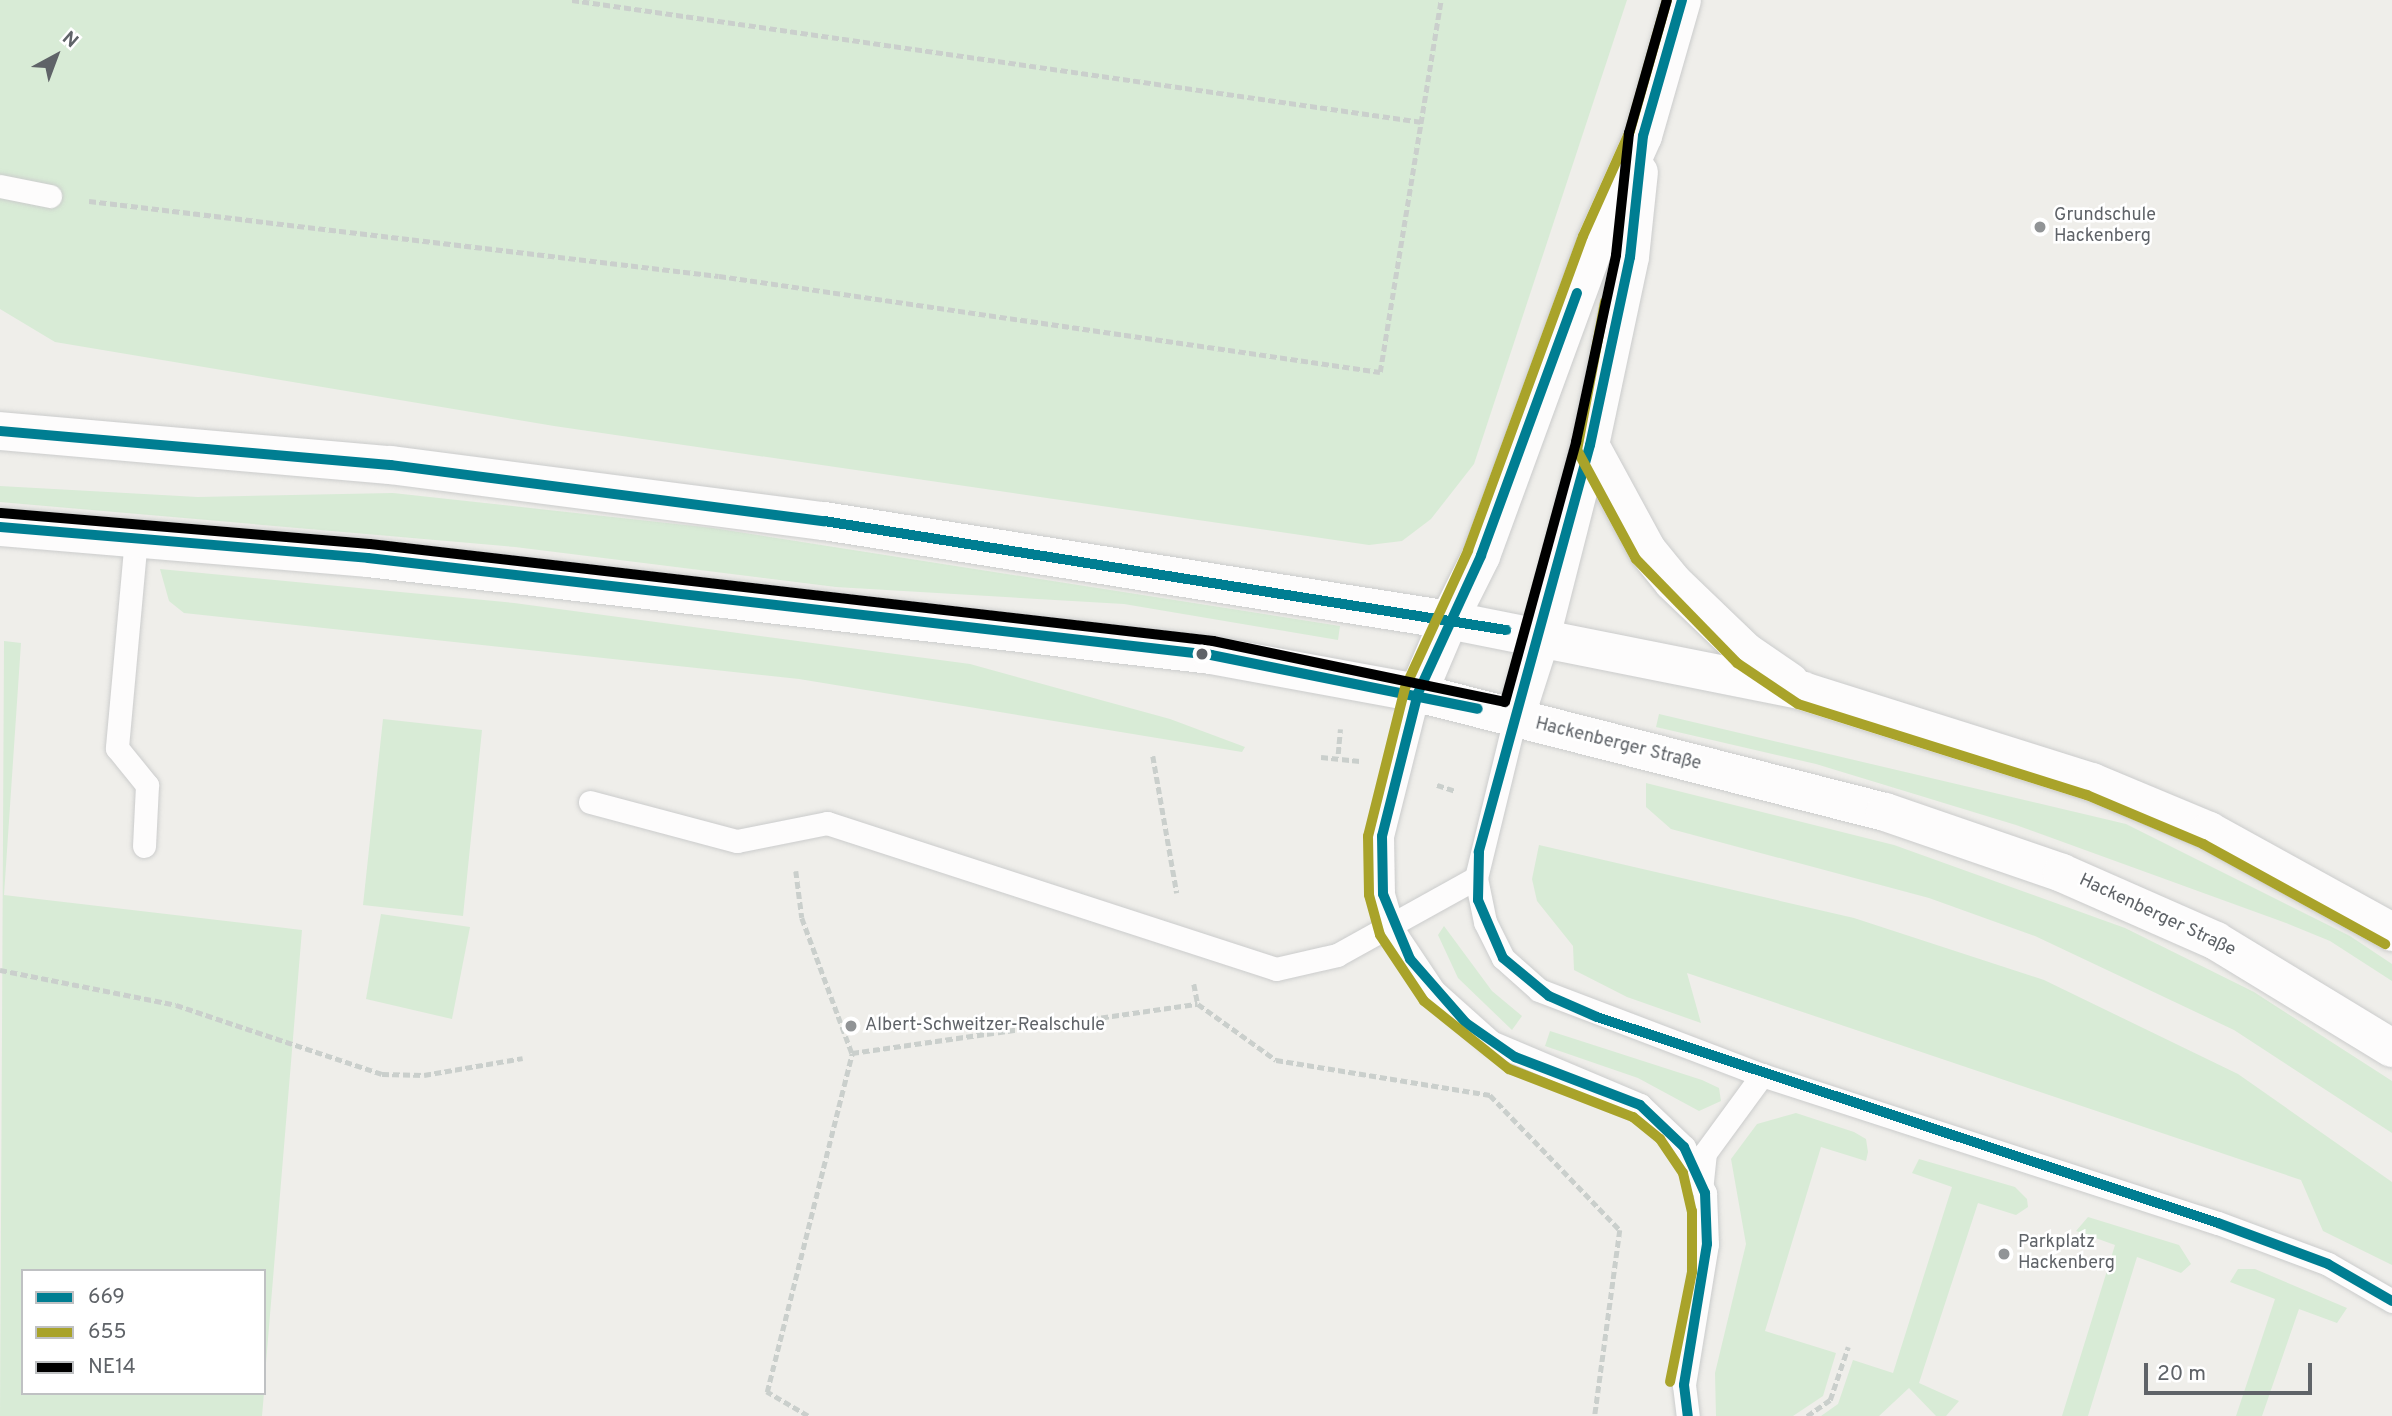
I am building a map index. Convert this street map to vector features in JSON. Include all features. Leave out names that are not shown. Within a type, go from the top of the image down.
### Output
[{"type":"street","points":[[1418,693],[1449,620],[1481,556],[1596,241],[1643,136],[1682,0]]},
{"type":"street","points":[[1515,718],[1541,637],[1590,445],[1630,257],[1643,136]]},
{"type":"street","points":[[0,431],[391,465],[824,521],[1449,620],[1803,691],[2092,782],[2209,831],[2392,932]]},
{"type":"street","points":[[1590,445],[1647,551],[1673,582],[1746,652],[1803,691]]},
{"type":"street","name":"Hackenberger Straße","points":[[0,527],[368,558],[1211,655],[1418,693],[1885,812],[2062,873],[2216,941],[2392,1048]]},
{"type":"lane","points":[[0,186],[50,196]]},
{"type":"lane","points":[[136,538],[117,748],[147,785],[144,846]]},
{"type":"lane","points":[[1418,693],[1382,836],[1383,894],[1393,930],[1434,991],[1466,1023],[1515,1057],[1640,1105],[1670,1129],[1702,1181]]},
{"type":"lane","points":[[1515,718],[1476,878],[1485,922],[1503,958],[1539,990],[1762,1075],[2218,1223],[2328,1264],[2392,1301]]},
{"type":"lane","points":[[590,803],[737,841],[771,838],[790,828],[827,823],[1185,936],[1276,969],[1337,956],[1393,930],[1476,878]]},
{"type":"lane","points":[[1688,1416],[1684,1385],[1706,1273],[1702,1181],[1705,1153],[1762,1075]]},
{"type":"path","points":[[572,0],[1422,122]]},
{"type":"path","points":[[50,196],[719,276],[1380,372],[1441,0]]},
{"type":"path","points":[[1338,754],[1340,729]]},
{"type":"path","points":[[1321,757],[1338,754],[1360,761]]},
{"type":"path","points":[[1153,756],[1198,1004],[1276,1060],[1490,1095],[1620,1230],[1595,1416]]},
{"type":"path","points":[[790,828],[802,918],[852,1054],[766,1392],[808,1416]]},
{"type":"path","points":[[0,970],[176,1005],[382,1074],[424,1075],[523,1058]]},
{"type":"path","points":[[852,1054],[1198,1004]]},
{"type":"path","points":[[1807,1416],[1830,1400],[1847,1347]]},
{"type":"green space","points":[[0,0],[1627,0],[1474,464],[1431,519],[1402,541],[1369,545],[554,426],[55,342],[0,309]]},
{"type":"green space","points":[[0,486],[198,497],[393,493],[713,528],[1340,626],[1338,640],[1124,604],[836,587],[515,547],[0,502]]},
{"type":"green space","points":[[160,569],[514,603],[970,664],[1170,719],[1245,747],[1242,752],[799,679],[184,613],[169,601]]},
{"type":"green space","points":[[4,641],[21,643],[4,895],[302,930],[266,1363],[266,1269],[21,1269],[21,1395],[264,1395],[262,1416],[0,1416]]},
{"type":"green space","points":[[1659,714],[2126,824],[2350,936],[2392,964],[2392,981],[2330,941],[2286,923],[2016,825],[1816,764],[1656,727]]},
{"type":"green space","points":[[383,719],[482,730],[463,916],[363,905]]},
{"type":"green space","points":[[1646,783],[1894,845],[2125,928],[2254,992],[2392,1081],[2392,1133],[2234,1030],[2035,936],[1929,898],[1671,829],[1646,807]]},
{"type":"green space","points":[[1539,845],[1854,918],[2044,980],[2238,1074],[2392,1182],[2392,1265],[2323,1231],[2301,1180],[1687,973],[1701,1023],[1627,997],[1574,970],[1573,946],[1537,901],[1532,879]]},
{"type":"green space","points":[[381,914],[470,927],[452,1019],[366,999]]},
{"type":"green space","points":[[1444,926],[1492,991],[1522,1016],[1512,1030],[1458,978],[1438,935]]},
{"type":"green space","points":[[1550,1031],[1702,1080],[1719,1088],[1721,1101],[1699,1111],[1638,1078],[1545,1046]]},
{"type":"green space","points":[[1796,1113],[1854,1132],[1866,1139],[1868,1152],[1866,1161],[1821,1147],[1765,1331],[1836,1353],[1823,1396],[1793,1416],[1716,1416],[1715,1373],[1746,1244],[1731,1159],[1757,1124]]},
{"type":"green space","points":[[1919,1159],[2015,1187],[2027,1199],[2028,1207],[2016,1215],[1978,1203],[1919,1383],[1959,1401],[1946,1416],[1936,1416],[1909,1388],[1879,1416],[1821,1416],[1838,1404],[1853,1360],[1893,1373],[1952,1187],[1912,1173]]},
{"type":"green space","points":[[2088,1217],[2179,1245],[2191,1264],[2181,1273],[2137,1257],[2088,1416],[2062,1416],[2115,1245],[2076,1231]]},
{"type":"green space","points":[[2238,1269],[2255,1269],[2347,1308],[2337,1323],[2299,1309],[2262,1416],[2236,1416],[2275,1299],[2230,1282]]},
{"type":"transit line","name":"655","points":[[1667,0],[1630,131],[1583,236],[1468,551],[1405,688],[1368,836],[1369,895],[1380,935],[1424,1001],[1509,1069],[1633,1117],[1660,1139],[1683,1173],[1692,1211],[1692,1272],[1670,1382]]},
{"type":"transit line","name":"NE14","points":[[1,513],[370,544],[1213,641],[1505,702],[1576,442],[1616,255],[1629,133],[1667,0]]},
{"type":"transit line","name":"669","points":[[1682,0],[1643,136],[1630,257],[1590,445],[1479,852],[1478,900],[1503,958],[1549,996],[1597,1017],[2218,1223],[2328,1264],[2392,1301]]},
{"type":"transit line","name":"669","points":[[1577,293],[1481,556],[1418,693],[1382,836],[1383,894],[1410,959],[1466,1023],[1515,1057],[1640,1105],[1684,1147],[1705,1193],[1707,1244],[1684,1385],[1688,1416]]},
{"type":"transit line","name":"655","points":[[1605,302],[1577,450],[1636,559],[1737,663],[1798,704],[2087,795],[2203,844],[2385,944]]},
{"type":"transit line","name":"669","points":[[0,431],[391,465],[824,521],[1506,630]]},
{"type":"transit line","name":"669","points":[[0,527],[368,558],[1211,655],[1478,709]]},
{"type":"place","name":"Grundschule Hackenberg","points":[[2040,227]]},
{"type":"place","name":"Albert-Schweitzer-Realschule","points":[[851,1026]]},
{"type":"place","name":"Parkplatz Hackenberg","points":[[2004,1254]]}]
